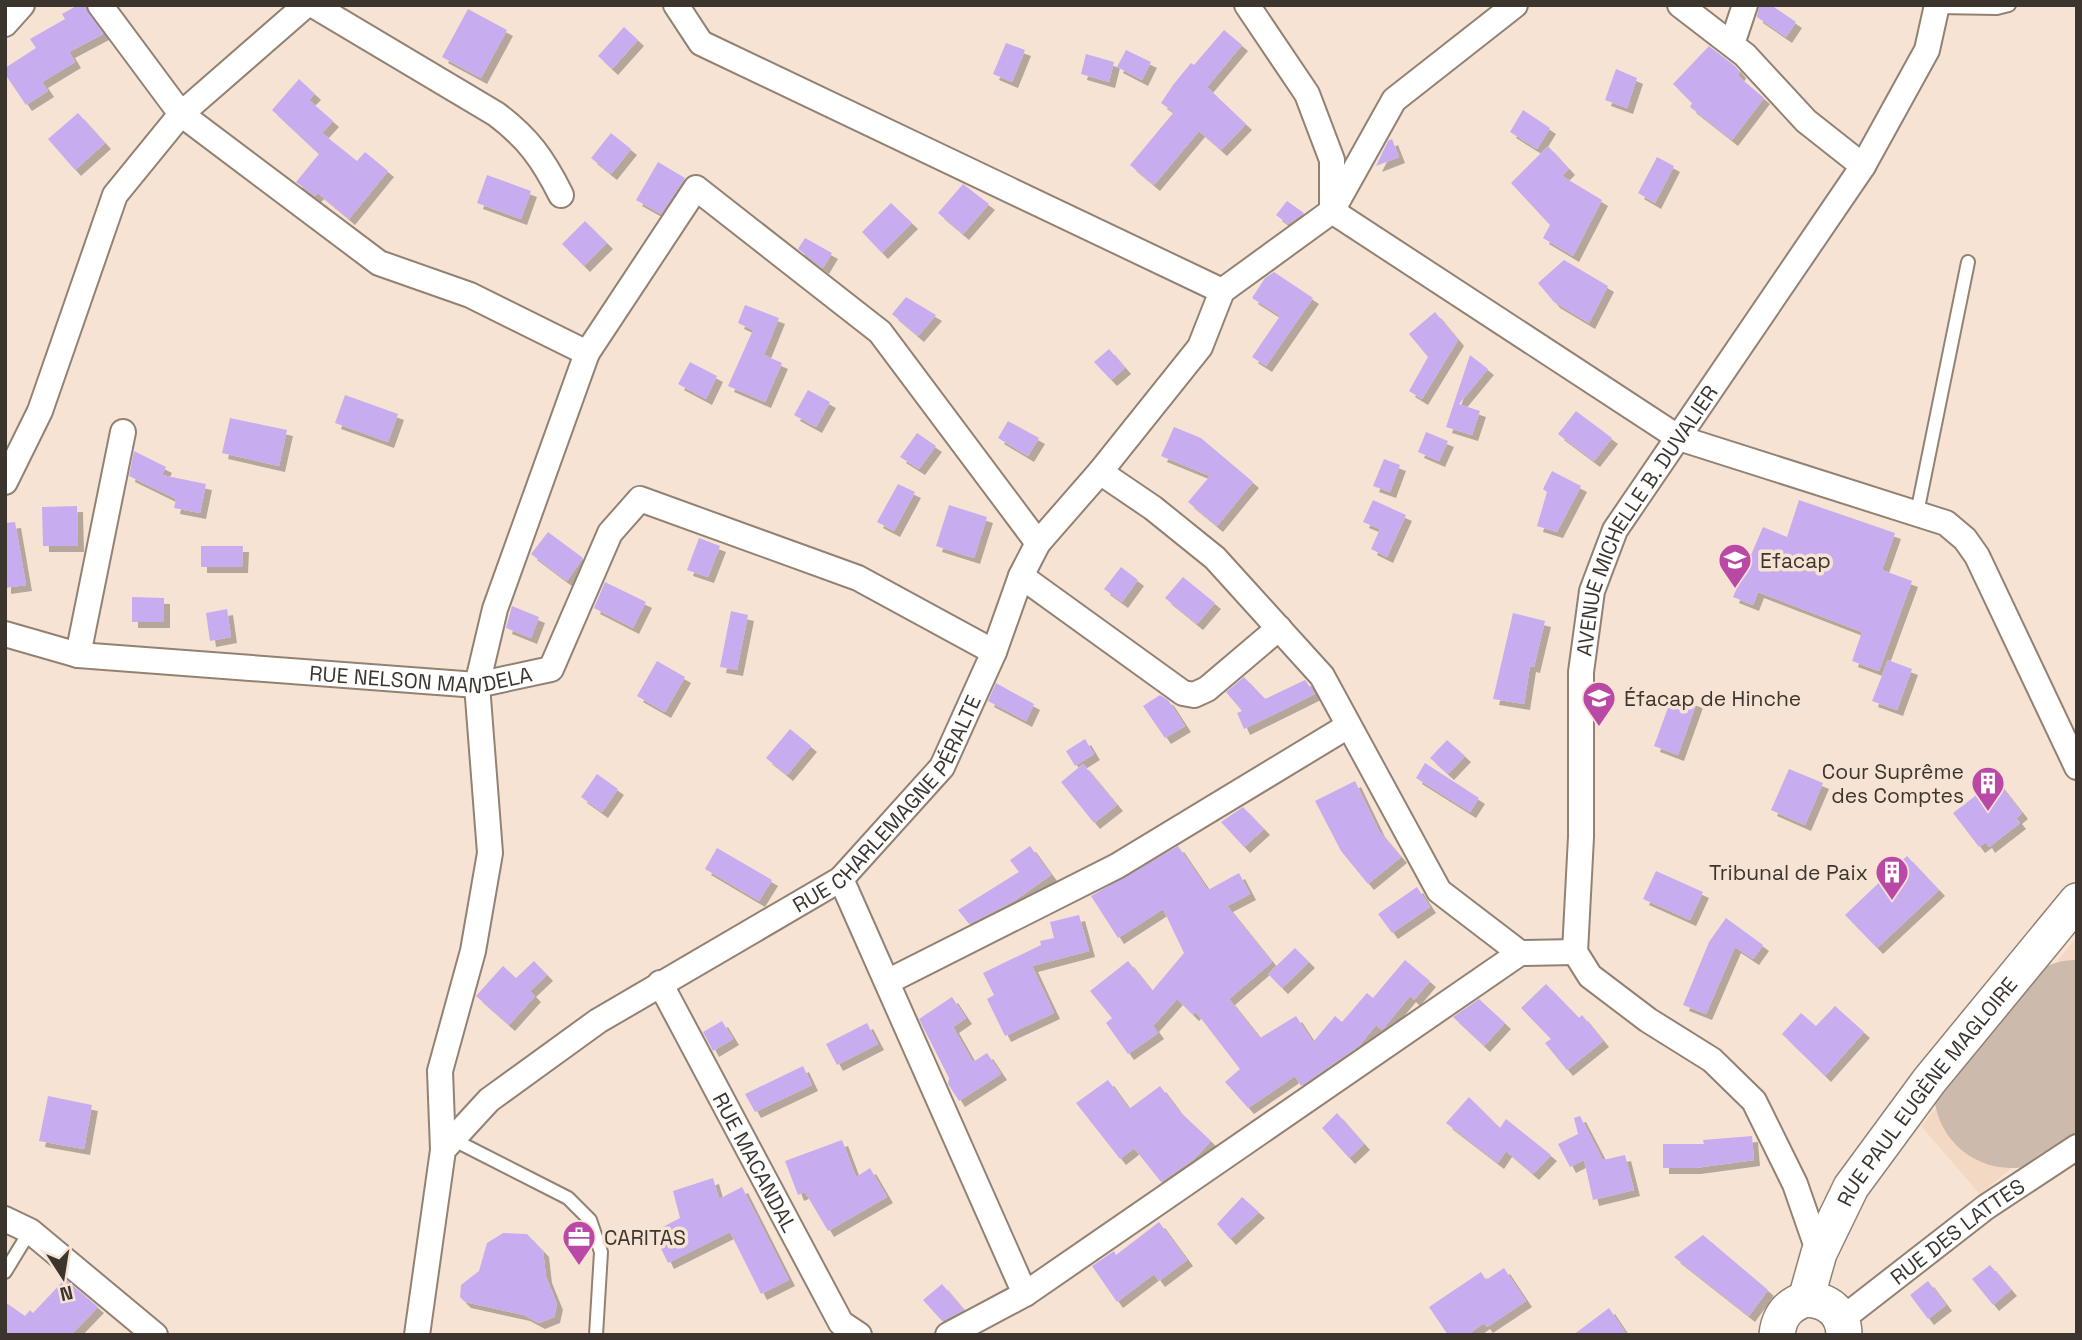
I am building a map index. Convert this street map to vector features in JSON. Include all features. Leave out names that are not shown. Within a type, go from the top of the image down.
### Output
[{"type":"main road","name":"RUE PAUL EUGÈNE MAGLOIRE","points":[[1806,1299],[1819,1253],[1852,1187],[1929,1081],[2077,901]]},
{"type":"main road","points":[[1777,1335],[1778,1323],[1784,1311],[1794,1303],[1806,1299],[1827,1303],[1843,1327]]},
{"type":"street","points":[[5,24],[22,5]]},
{"type":"street","points":[[100,5],[181,114],[379,263],[470,295],[587,353]]},
{"type":"street","points":[[5,482],[40,411],[115,195],[181,114],[306,5]]},
{"type":"street","points":[[313,5],[496,114],[524,135],[545,163],[561,195]]},
{"type":"street","points":[[676,5],[701,44],[1222,291],[1332,211],[1394,100],[1515,5]]},
{"type":"street","points":[[1247,5],[1307,93],[1332,160],[1332,211]]},
{"type":"street","points":[[1680,5],[1745,55],[1805,121],[1863,166]]},
{"type":"street","points":[[1732,44],[1745,5]]},
{"type":"street","name":"AVENUE MICHELLE B. DUVALIER","points":[[1575,952],[1581,837],[1581,672],[1592,591],[1615,530],[1863,166],[1927,50],[1937,6]]},
{"type":"street","points":[[417,1335],[447,1145],[440,1071],[473,951],[490,853],[477,685],[495,609],[587,353],[696,188],[880,332],[1038,543]]},
{"type":"street","points":[[1332,211],[1679,438],[1946,523],[1965,539],[1977,556],[2077,767]]},
{"type":"street","name":"RUE CHARLEMAGNE PÉRALTE","points":[[447,1145],[489,1100],[533,1065],[660,983],[841,879],[942,767],[994,652],[1021,576],[1038,543],[1100,472],[1200,348],[1222,291]]},
{"type":"street","points":[[78,655],[122,432]]},
{"type":"street","points":[[1100,472],[1153,508],[1215,558],[1322,676],[1439,891],[1520,953]]},
{"type":"street","name":"RUE NELSON MANDELA","points":[[5,634],[78,655],[477,685],[551,669],[610,533],[640,499],[858,578],[994,652]]},
{"type":"street","points":[[1021,576],[1183,693],[1194,695],[1207,689],[1279,628]]},
{"type":"street","points":[[887,982],[1117,866],[1348,726]]},
{"type":"street","points":[[841,879],[1025,1294]]},
{"type":"street","points":[[948,1335],[1025,1294],[1520,953],[1575,952],[1590,976],[1648,1020],[1712,1060],[1754,1101],[1795,1184],[1819,1253]]},
{"type":"street","name":"RUE MACANDAL","points":[[660,983],[841,1323],[859,1335]]},
{"type":"street","name":"RUE DES LATTES","points":[[1843,1327],[1986,1207],[2077,1147]]},
{"type":"street","points":[[5,1219],[30,1231],[155,1335]]},
{"type":"lane","points":[[1937,6],[1997,8],[2009,5]]},
{"type":"lane","points":[[1917,513],[1968,262]]},
{"type":"lane","points":[[447,1145],[568,1198],[590,1220],[601,1252],[596,1335]]},
{"type":"lane","points":[[5,1272],[30,1231]]},
{"type":"shaded area","points":[[2077,937],[2077,1114],[1980,1194],[1921,1126]]},
{"type":"building","points":[[78,5],[85,5],[103,34],[69,52],[75,62],[42,82],[48,91],[26,105],[5,74],[5,68],[36,48],[30,39],[65,19],[62,14]]},
{"type":"building","points":[[1759,5],[1771,5],[1796,22],[1786,37],[1757,17]]},
{"type":"building","points":[[468,9],[507,30],[481,78],[442,57]]},
{"type":"building","points":[[624,27],[638,40],[612,69],[598,56]]},
{"type":"building","points":[[1224,30],[1242,45],[1207,87],[1246,124],[1221,150],[1199,131],[1154,185],[1130,165],[1174,112],[1161,103],[1173,85]]},
{"type":"building","points":[[1006,43],[1025,50],[1012,82],[993,74]]},
{"type":"building","points":[[1709,46],[1735,66],[1740,72],[1738,76],[1764,98],[1732,140],[1690,107],[1692,103],[1673,84]]},
{"type":"building","points":[[1126,50],[1151,62],[1142,80],[1117,67]]},
{"type":"building","points":[[1086,54],[1114,62],[1109,82],[1081,74]]},
{"type":"building","points":[[1616,69],[1637,78],[1627,108],[1605,100]]},
{"type":"building","points":[[299,79],[315,94],[309,100],[333,121],[322,133],[357,161],[365,152],[388,171],[349,219],[318,193],[315,196],[296,182],[319,154],[272,110]]},
{"type":"building","points":[[1523,110],[1550,128],[1537,149],[1510,132]]},
{"type":"building","points":[[78,113],[105,143],[75,170],[48,139]]},
{"type":"building","points":[[611,133],[631,149],[611,174],[591,158]]},
{"type":"building","points":[[1392,139],[1399,157],[1376,166],[1388,141]]},
{"type":"building","points":[[1548,146],[1569,169],[1562,176],[1602,200],[1573,256],[1543,238],[1550,225],[1511,183]]},
{"type":"building","points":[[1657,157],[1674,166],[1655,203],[1638,193]]},
{"type":"building","points":[[658,162],[685,178],[661,214],[636,200]]},
{"type":"building","points":[[487,175],[531,191],[521,219],[477,203]]},
{"type":"building","points":[[963,184],[989,204],[963,234],[938,213]]},
{"type":"building","points":[[1287,201],[1304,213],[1288,224],[1276,215]]},
{"type":"building","points":[[891,203],[912,223],[882,253],[862,232]]},
{"type":"building","points":[[585,221],[607,243],[584,266],[562,244]]},
{"type":"building","points":[[805,238],[832,253],[823,268],[798,249]]},
{"type":"building","points":[[1564,260],[1608,286],[1589,323],[1554,302],[1538,283]]},
{"type":"building","points":[[1274,272],[1313,298],[1266,366],[1252,357],[1280,316],[1252,298],[1265,278]]},
{"type":"building","points":[[906,297],[936,315],[918,336],[892,314]]},
{"type":"building","points":[[745,305],[779,318],[764,355],[782,363],[765,402],[728,386],[753,330],[738,323]]},
{"type":"building","points":[[1435,312],[1458,340],[1422,399],[1409,391],[1428,357],[1409,334]]},
{"type":"building","points":[[1109,349],[1125,368],[1111,380],[1094,362]]},
{"type":"building","points":[[1470,355],[1488,369],[1459,404],[1480,411],[1472,435],[1446,427]]},
{"type":"building","points":[[690,362],[717,376],[706,399],[678,384]]},
{"type":"building","points":[[808,390],[830,402],[816,427],[794,415]]},
{"type":"building","points":[[345,395],[398,414],[388,442],[335,423]]},
{"type":"building","points":[[1576,411],[1612,438],[1594,461],[1558,434]]},
{"type":"building","points":[[230,418],[287,430],[279,466],[222,453]]},
{"type":"building","points":[[1008,421],[1039,438],[1028,456],[998,438]]},
{"type":"building","points":[[1174,427],[1201,438],[1253,482],[1217,526],[1188,502],[1210,476],[1161,456]]},
{"type":"building","points":[[1426,432],[1448,441],[1439,461],[1418,452]]},
{"type":"building","points":[[917,433],[936,446],[919,469],[900,457]]},
{"type":"building","points":[[134,451],[166,467],[162,475],[206,484],[200,513],[174,508],[176,499],[129,476]]},
{"type":"building","points":[[1384,459],[1400,465],[1390,492],[1373,486]]},
{"type":"building","points":[[1552,471],[1581,486],[1557,532],[1537,526],[1547,492],[1543,489]]},
{"type":"building","points":[[898,484],[915,492],[894,531],[877,522]]},
{"type":"building","points":[[1373,500],[1406,515],[1387,557],[1371,549],[1380,529],[1363,522]]},
{"type":"building","points":[[1799,500],[1895,533],[1882,570],[1912,581],[1879,671],[1852,661],[1862,632],[1758,592],[1753,605],[1733,597],[1763,527],[1787,537]]},
{"type":"building","points":[[949,505],[987,517],[974,558],[936,546]]},
{"type":"building","points":[[77,506],[78,546],[43,546],[42,507]]},
{"type":"building","points":[[15,522],[26,585],[5,588],[5,523]]},
{"type":"building","points":[[548,532],[583,558],[567,581],[531,554]]},
{"type":"building","points":[[699,538],[720,546],[708,577],[687,570]]},
{"type":"building","points":[[201,546],[243,546],[242,567],[201,567]]},
{"type":"building","points":[[1121,567],[1138,580],[1122,602],[1104,589]]},
{"type":"building","points":[[1183,577],[1215,603],[1197,624],[1165,598]]},
{"type":"building","points":[[605,582],[646,602],[633,628],[594,608]]},
{"type":"building","points":[[132,597],[164,598],[164,622],[132,622]]},
{"type":"building","points":[[512,606],[539,617],[531,638],[506,628]]},
{"type":"building","points":[[227,609],[231,637],[210,641],[206,613]]},
{"type":"building","points":[[731,611],[748,615],[737,670],[720,667]]},
{"type":"building","points":[[1513,613],[1545,621],[1534,667],[1530,666],[1524,704],[1493,699]]},
{"type":"building","points":[[1888,660],[1912,669],[1897,710],[1872,701]]},
{"type":"building","points":[[657,661],[685,677],[665,712],[637,696]]},
{"type":"building","points":[[1244,677],[1265,699],[1305,680],[1315,694],[1244,729],[1237,713],[1242,711],[1226,692]]},
{"type":"building","points":[[996,683],[1034,704],[1026,721],[988,701]]},
{"type":"building","points":[[1673,694],[1697,702],[1678,755],[1654,746]]},
{"type":"building","points":[[1160,695],[1168,700],[1185,726],[1165,738],[1143,706]]},
{"type":"building","points":[[790,729],[811,746],[787,775],[766,758]]},
{"type":"building","points":[[1085,739],[1094,754],[1075,766],[1066,751]]},
{"type":"building","points":[[1447,740],[1465,756],[1448,774],[1430,758]]},
{"type":"building","points":[[1425,763],[1479,798],[1470,812],[1416,778]]},
{"type":"building","points":[[1083,764],[1117,805],[1094,823],[1061,782]]},
{"type":"building","points":[[1789,769],[1823,783],[1805,825],[1771,810]]},
{"type":"building","points":[[597,774],[618,789],[602,812],[581,797]]},
{"type":"building","name":"Cour Suprême des Comptes","points":[[1996,780],[2022,813],[2016,818],[2020,823],[1989,847],[1986,842],[1979,847],[1953,813]]},
{"type":"building","points":[[1355,781],[1379,831],[1401,857],[1368,884],[1341,851],[1315,801]]},
{"type":"building","points":[[1243,807],[1264,829],[1244,847],[1221,822]]},
{"type":"building","points":[[1030,846],[1051,875],[1014,901],[969,924],[958,910],[1019,872],[1010,860]]},
{"type":"building","points":[[1178,846],[1208,890],[1239,873],[1250,894],[1227,906],[1272,962],[1229,999],[1260,1038],[1296,1016],[1313,1042],[1335,1016],[1342,1022],[1367,993],[1373,998],[1405,960],[1430,981],[1414,1000],[1410,996],[1382,1030],[1376,1025],[1359,1046],[1301,1086],[1295,1076],[1248,1108],[1225,1082],[1240,1069],[1196,1012],[1193,1015],[1177,999],[1153,1026],[1158,1033],[1128,1054],[1106,1023],[1112,1018],[1090,991],[1128,961],[1152,991],[1184,953],[1163,909],[1118,938],[1091,896]]},
{"type":"building","points":[[717,848],[772,880],[759,901],[705,869]]},
{"type":"building","name":"Tribunal de Paix","points":[[1907,856],[1939,890],[1877,948],[1845,915]]},
{"type":"building","points":[[1656,871],[1703,892],[1690,920],[1643,899]]},
{"type":"building","points":[[1417,887],[1430,907],[1392,933],[1378,914]]},
{"type":"building","points":[[1079,915],[1089,951],[1032,966],[1054,1013],[1005,1036],[987,999],[994,995],[983,973],[1041,945],[1040,941],[1054,938],[1050,922]]},
{"type":"building","points":[[1726,918],[1763,945],[1753,959],[1735,947],[1706,1014],[1683,1005],[1709,942]]},
{"type":"building","points":[[1295,948],[1309,962],[1282,988],[1268,974]]},
{"type":"building","points":[[534,961],[547,975],[530,991],[535,996],[509,1025],[476,996],[503,966],[516,978]]},
{"type":"building","points":[[1546,984],[1579,1018],[1582,1015],[1603,1041],[1567,1070],[1545,1043],[1551,1039],[1521,1008]]},
{"type":"building","points":[[952,997],[966,1018],[953,1027],[973,1062],[987,1053],[1001,1074],[959,1101],[948,1084],[949,1078],[919,1019]]},
{"type":"building","points":[[1479,999],[1505,1023],[1484,1046],[1453,1017]]},
{"type":"building","points":[[1835,1006],[1864,1032],[1825,1076],[1782,1034],[1801,1013],[1816,1026]]},
{"type":"building","points":[[722,1021],[733,1039],[713,1051],[703,1032]]},
{"type":"building","points":[[867,1023],[878,1044],[837,1065],[826,1044]]},
{"type":"building","points":[[803,1066],[812,1085],[755,1112],[745,1094]]},
{"type":"building","points":[[1108,1080],[1129,1109],[1160,1086],[1178,1110],[1211,1141],[1194,1159],[1161,1182],[1134,1148],[1120,1159],[1076,1103]]},
{"type":"building","points":[[48,1096],[92,1105],[84,1149],[39,1141]]},
{"type":"building","points":[[1469,1097],[1500,1128],[1506,1119],[1551,1155],[1533,1174],[1506,1151],[1498,1163],[1446,1123]]},
{"type":"building","points":[[1337,1113],[1364,1144],[1349,1158],[1322,1128]]},
{"type":"building","points":[[1580,1116],[1603,1160],[1625,1155],[1634,1190],[1593,1200],[1584,1160],[1570,1167],[1558,1144],[1578,1134],[1574,1118]]},
{"type":"building","points":[[1752,1136],[1754,1160],[1695,1168],[1663,1168],[1663,1144],[1704,1144],[1703,1140]]},
{"type":"building","points":[[842,1140],[856,1177],[870,1168],[887,1197],[828,1231],[805,1192],[798,1195],[785,1161]]},
{"type":"building","points":[[713,1178],[719,1199],[742,1187],[789,1280],[761,1294],[730,1232],[668,1263],[653,1232],[680,1218],[673,1191]]},
{"type":"building","points":[[1242,1197],[1259,1212],[1230,1239],[1217,1224]]},
{"type":"building","points":[[1159,1222],[1187,1260],[1159,1281],[1154,1274],[1117,1302],[1092,1266],[1114,1251],[1116,1255]]},
{"type":"building","points":[[503,1233],[527,1234],[543,1251],[546,1277],[557,1304],[554,1317],[539,1323],[524,1315],[465,1302],[460,1297],[461,1285],[479,1271],[487,1243]]},
{"type":"building","points":[[1703,1235],[1768,1290],[1749,1316],[1674,1257]]},
{"type":"building","points":[[1990,1265],[2011,1290],[1993,1305],[1972,1279]]},
{"type":"building","points":[[1504,1268],[1526,1301],[1487,1327],[1484,1323],[1467,1335],[1448,1335],[1429,1307],[1481,1272],[1486,1280]]},
{"type":"building","points":[[65,1279],[98,1307],[71,1335],[5,1335],[5,1302],[25,1316],[30,1310],[33,1313]]},
{"type":"building","points":[[1928,1281],[1946,1305],[1928,1319],[1910,1295]]},
{"type":"building","points":[[942,1284],[964,1310],[942,1321],[923,1300]]},
{"type":"building","points":[[1609,1308],[1627,1335],[1573,1335]]},
{"type":"runway","points":[[2011,1091],[2077,1037]]},
{"type":"place","name":"Efacap","points":[[1735,590]]},
{"type":"place","name":"Éfacap de Hinche","points":[[1599,728]]},
{"type":"place","name":"Cour Suprême des Comptes","points":[[1988,813]]},
{"type":"place","name":"Tribunal de Paix","points":[[1892,902]]},
{"type":"place","name":"CARITAS","points":[[579,1267]]}]
